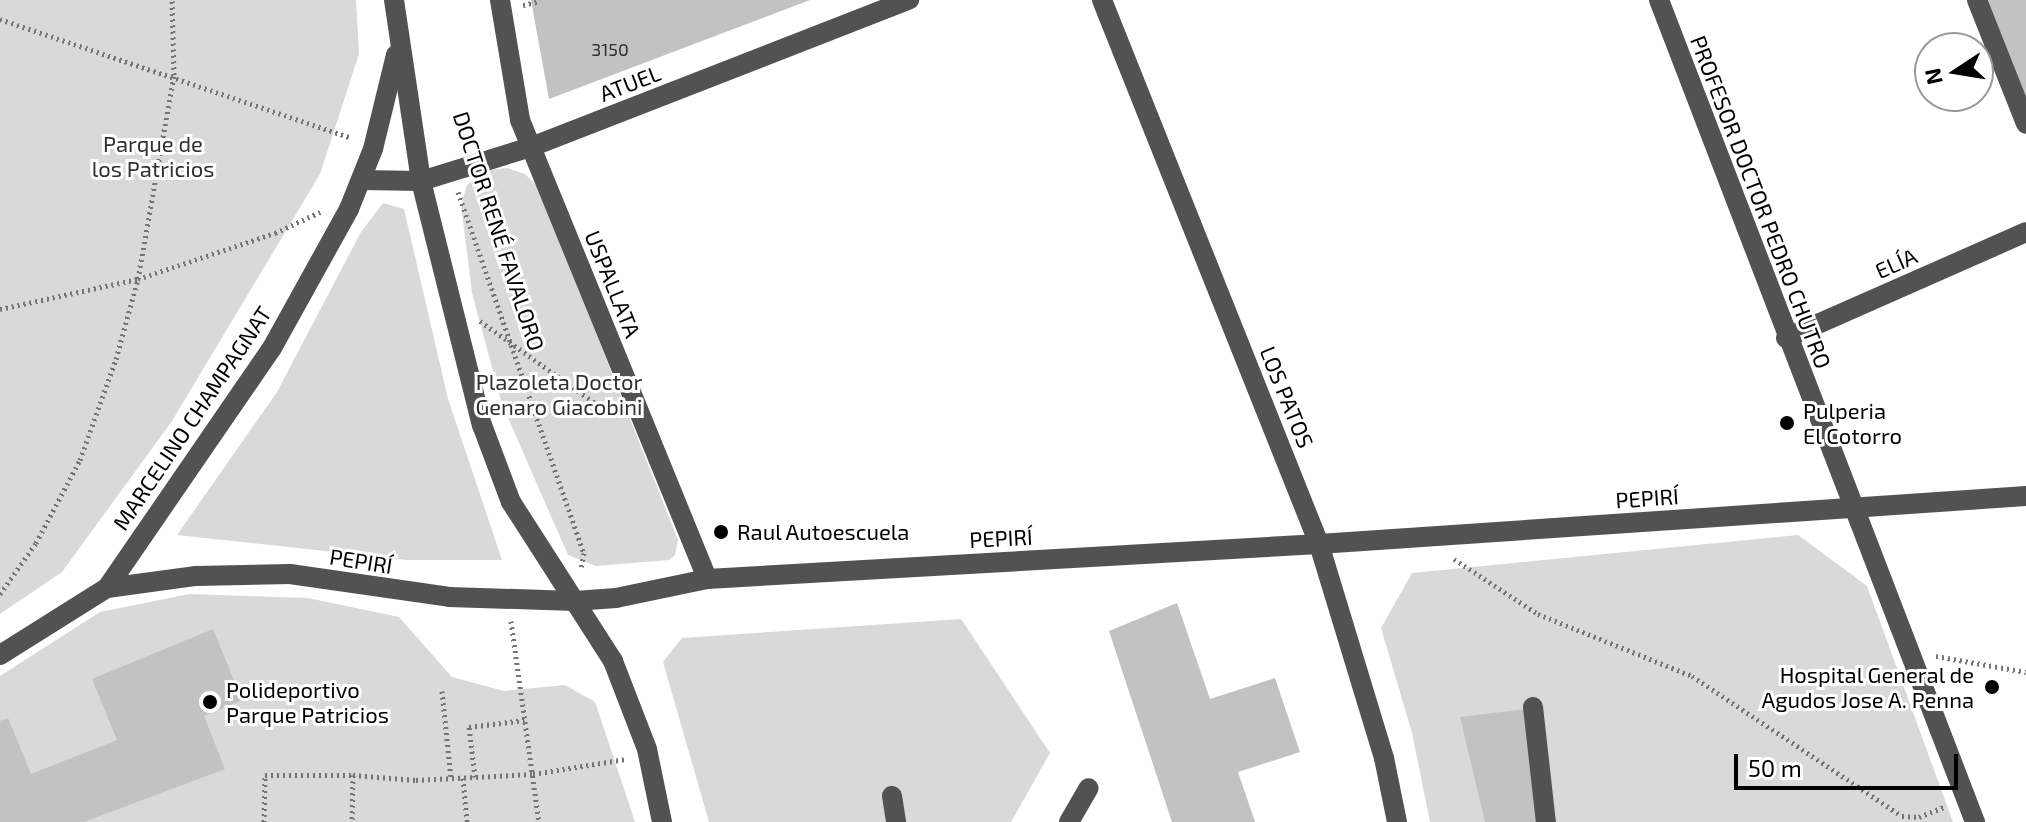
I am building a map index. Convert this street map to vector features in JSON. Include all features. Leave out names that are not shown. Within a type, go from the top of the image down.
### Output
[{"type":"street","points":[[394,0],[398,48],[421,181],[482,425],[511,502],[613,661],[648,755],[662,822]]},
{"type":"street","name":"USPALLATA","points":[[500,0],[520,120],[707,579]]},
{"type":"street","name":"ATUEL","points":[[358,188],[421,181],[531,147],[909,0]]},
{"type":"street","name":"LOS PATOS","points":[[1102,0],[1319,544],[1384,758],[1397,822]]},
{"type":"street","name":"PROFESOR DOCTOR PEDRO CHUTRO","points":[[1659,0],[1786,338],[1975,822]]},
{"type":"street","points":[[1977,0],[2026,124]]},
{"type":"street","name":"MARCELINO CHAMPAGNAT","points":[[107,588],[272,348],[358,188],[373,149],[398,48]]},
{"type":"street","name":"ELÍA","points":[[1786,338],[2026,232]]},
{"type":"street","name":"PEPIRÍ","points":[[0,655],[107,588],[245,573],[449,597],[575,601],[616,598],[707,579],[1436,537],[2026,496]]},
{"type":"street","points":[[1533,707],[1546,822]]},
{"type":"street","points":[[1069,822],[1089,788]]},
{"type":"street","points":[[892,796],[896,822]]},
{"type":"path","points":[[0,594],[36,543],[80,460],[138,279],[174,75],[172,0]]},
{"type":"path","points":[[523,5],[541,1]]},
{"type":"path","points":[[0,19],[335,129],[373,149]]},
{"type":"path","name":"DOCTOR RENÉ FAVALORO","points":[[450,172],[584,553],[575,601]]},
{"type":"path","points":[[0,309],[138,279],[275,233],[358,188]]},
{"type":"path","points":[[449,299],[652,444]]},
{"type":"path","points":[[1436,537],[1462,566],[1486,584],[1538,614],[1692,676],[1902,816],[1919,817],[1966,798]]},
{"type":"path","points":[[508,599],[539,822]]},
{"type":"path","points":[[1909,651],[2026,672]]},
{"type":"path","points":[[442,691],[451,778]]},
{"type":"path","points":[[475,777],[469,727],[525,720]]},
{"type":"path","points":[[264,822],[265,775],[463,778],[533,774],[648,755]]},
{"type":"path","points":[[352,822],[353,775]]},
{"type":"path","points":[[463,778],[467,822]]},
{"type":"green space","name":"Parque de los Patricios","points":[[0,0],[356,0],[359,54],[320,174],[172,421],[62,572],[0,614]]},
{"type":"green space","name":"Plazoleta Doctor Genaro Giacobini","points":[[507,168],[525,174],[538,187],[678,540],[675,555],[669,560],[596,566],[568,555],[502,404],[472,293],[461,205],[467,185],[488,170]]},
{"type":"green space","points":[[383,203],[404,209],[448,399],[502,560],[407,560],[177,535],[277,392],[361,232]]},
{"type":"green space","points":[[1798,535],[1867,586],[1953,822],[1430,822],[1412,733],[1381,628],[1412,573]]},
{"type":"green space","name":"Polideportivo Parque Patricios","points":[[189,594],[308,598],[399,617],[452,677],[504,691],[565,685],[595,702],[635,822],[0,822],[0,676],[100,612]]},
{"type":"green space","points":[[961,619],[1050,753],[1011,822],[709,822],[663,662],[682,638]]},
{"type":"building","points":[[531,0],[810,0],[549,99]]},
{"type":"building","points":[[1987,0],[2026,0],[2026,98]]},
{"type":"building","points":[[1177,603],[1210,699],[1275,678],[1300,752],[1238,772],[1255,822],[1172,822],[1109,631]]},
{"type":"building","points":[[213,629],[242,700],[204,716],[225,769],[84,822],[0,822],[0,721],[8,718],[31,774],[117,740],[92,679]]},
{"type":"building","points":[[1526,709],[1539,822],[1485,822],[1460,717]]},
{"type":"place","name":"Pulperia El Cotorro","points":[[1787,423]]},
{"type":"place","name":"Raul Autoescuela","points":[[721,532]]},
{"type":"place","name":"Hospital General de Agudos Jose A. Penna","points":[[1992,687]]},
{"type":"place","name":"Polideportivo Parque Patricios","points":[[210,702]]}]
